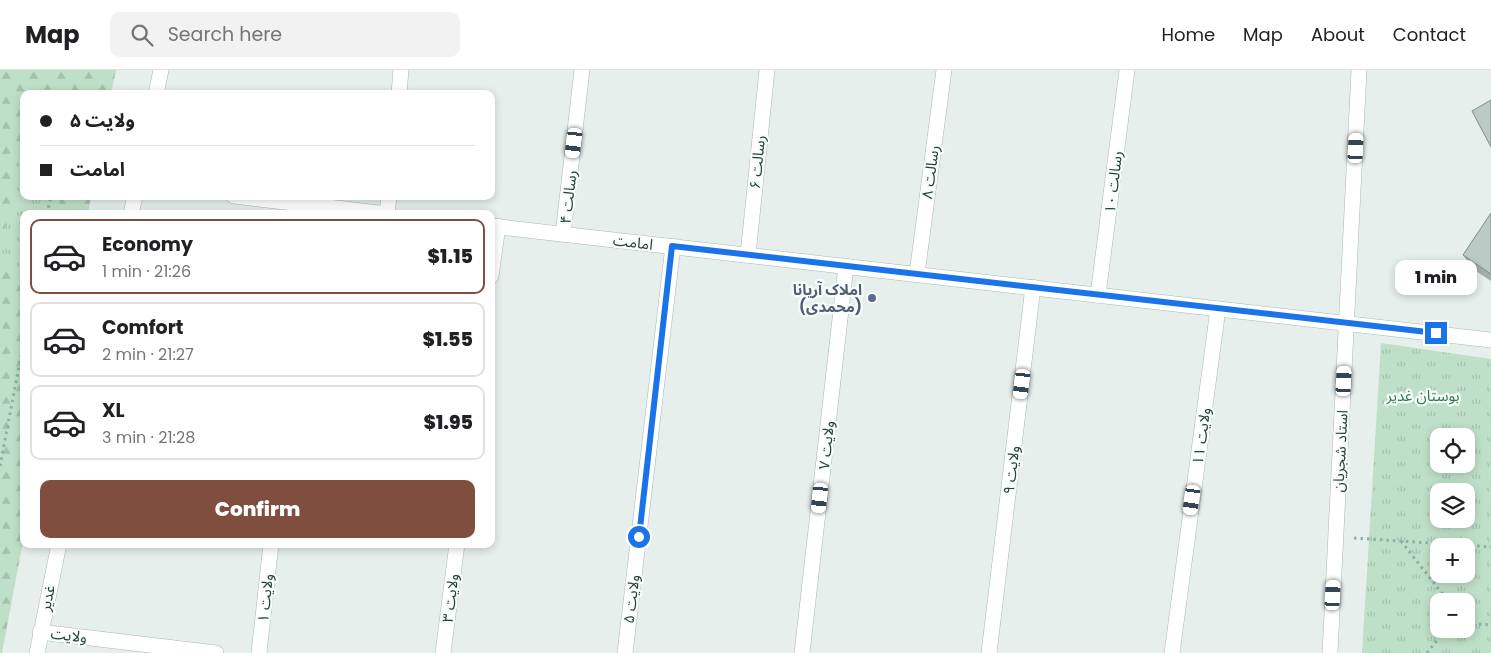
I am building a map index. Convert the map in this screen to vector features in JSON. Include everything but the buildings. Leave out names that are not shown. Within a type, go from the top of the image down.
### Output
[{"type":"street","points":[[157,90],[161,70]]},
{"type":"street","points":[[399,90],[401,70]]},
{"type":"street","name":"رسالت ۴","points":[[563,234],[582,70]]},
{"type":"street","name":"رسالت ۶","points":[[748,255],[767,70]]},
{"type":"street","name":"رسالت ۸","points":[[917,274],[944,70]]},
{"type":"street","name":"رسالت ۱۰","points":[[1098,295],[1128,70]]},
{"type":"street","name":"استاد شجریان","points":[[1330,653],[1360,70]]},
{"type":"street","points":[[256,200],[321,210]]},
{"type":"street","name":"امامت","points":[[495,226],[1491,340]]},
{"type":"street","name":"ولایت ۵","points":[[625,653],[672,246]]},
{"type":"street","name":"ولایت ۷","points":[[802,653],[846,266]]},
{"type":"street","name":"ولایت ۹","points":[[989,653],[1033,288]]},
{"type":"street","name":"ولایت ۱۱","points":[[1172,653],[1218,308]]},
{"type":"street","name":"غدیر","points":[[36,653],[58,548]]},
{"type":"street","name":"ولایت ۱","points":[[259,653],[270,548]]},
{"type":"street","name":"ولایت ۳","points":[[443,653],[456,548]]},
{"type":"street","name":"ولایت","points":[[40,632],[216,653]]},
{"type":"path","points":[[0,466],[20,361]]},
{"type":"path","points":[[1336,536],[1491,547]]},
{"type":"path","points":[[1400,541],[1442,593]]},
{"type":"path","points":[[1475,623],[1491,624]]},
{"type":"path","points":[[1427,653],[1439,638]]},
{"type":"green space","points":[[0,70],[116,70],[112,90],[20,90],[20,200],[90,200],[89,210],[20,210],[20,548],[22,548],[2,653],[0,653]]},
{"type":"green space","points":[[20,154],[20,200],[60,200],[58,210],[20,210],[20,267],[0,264],[0,252]]},
{"type":"green space","name":"بوستان غدیر","points":[[1381,343],[1491,359],[1491,653],[1362,653]]},
{"type":"place","name":"املاک آریانا (محمدی)","points":[[872,298]]},
{"type":"route","points":[[639,537],[672,246],[1436,333]]}]
